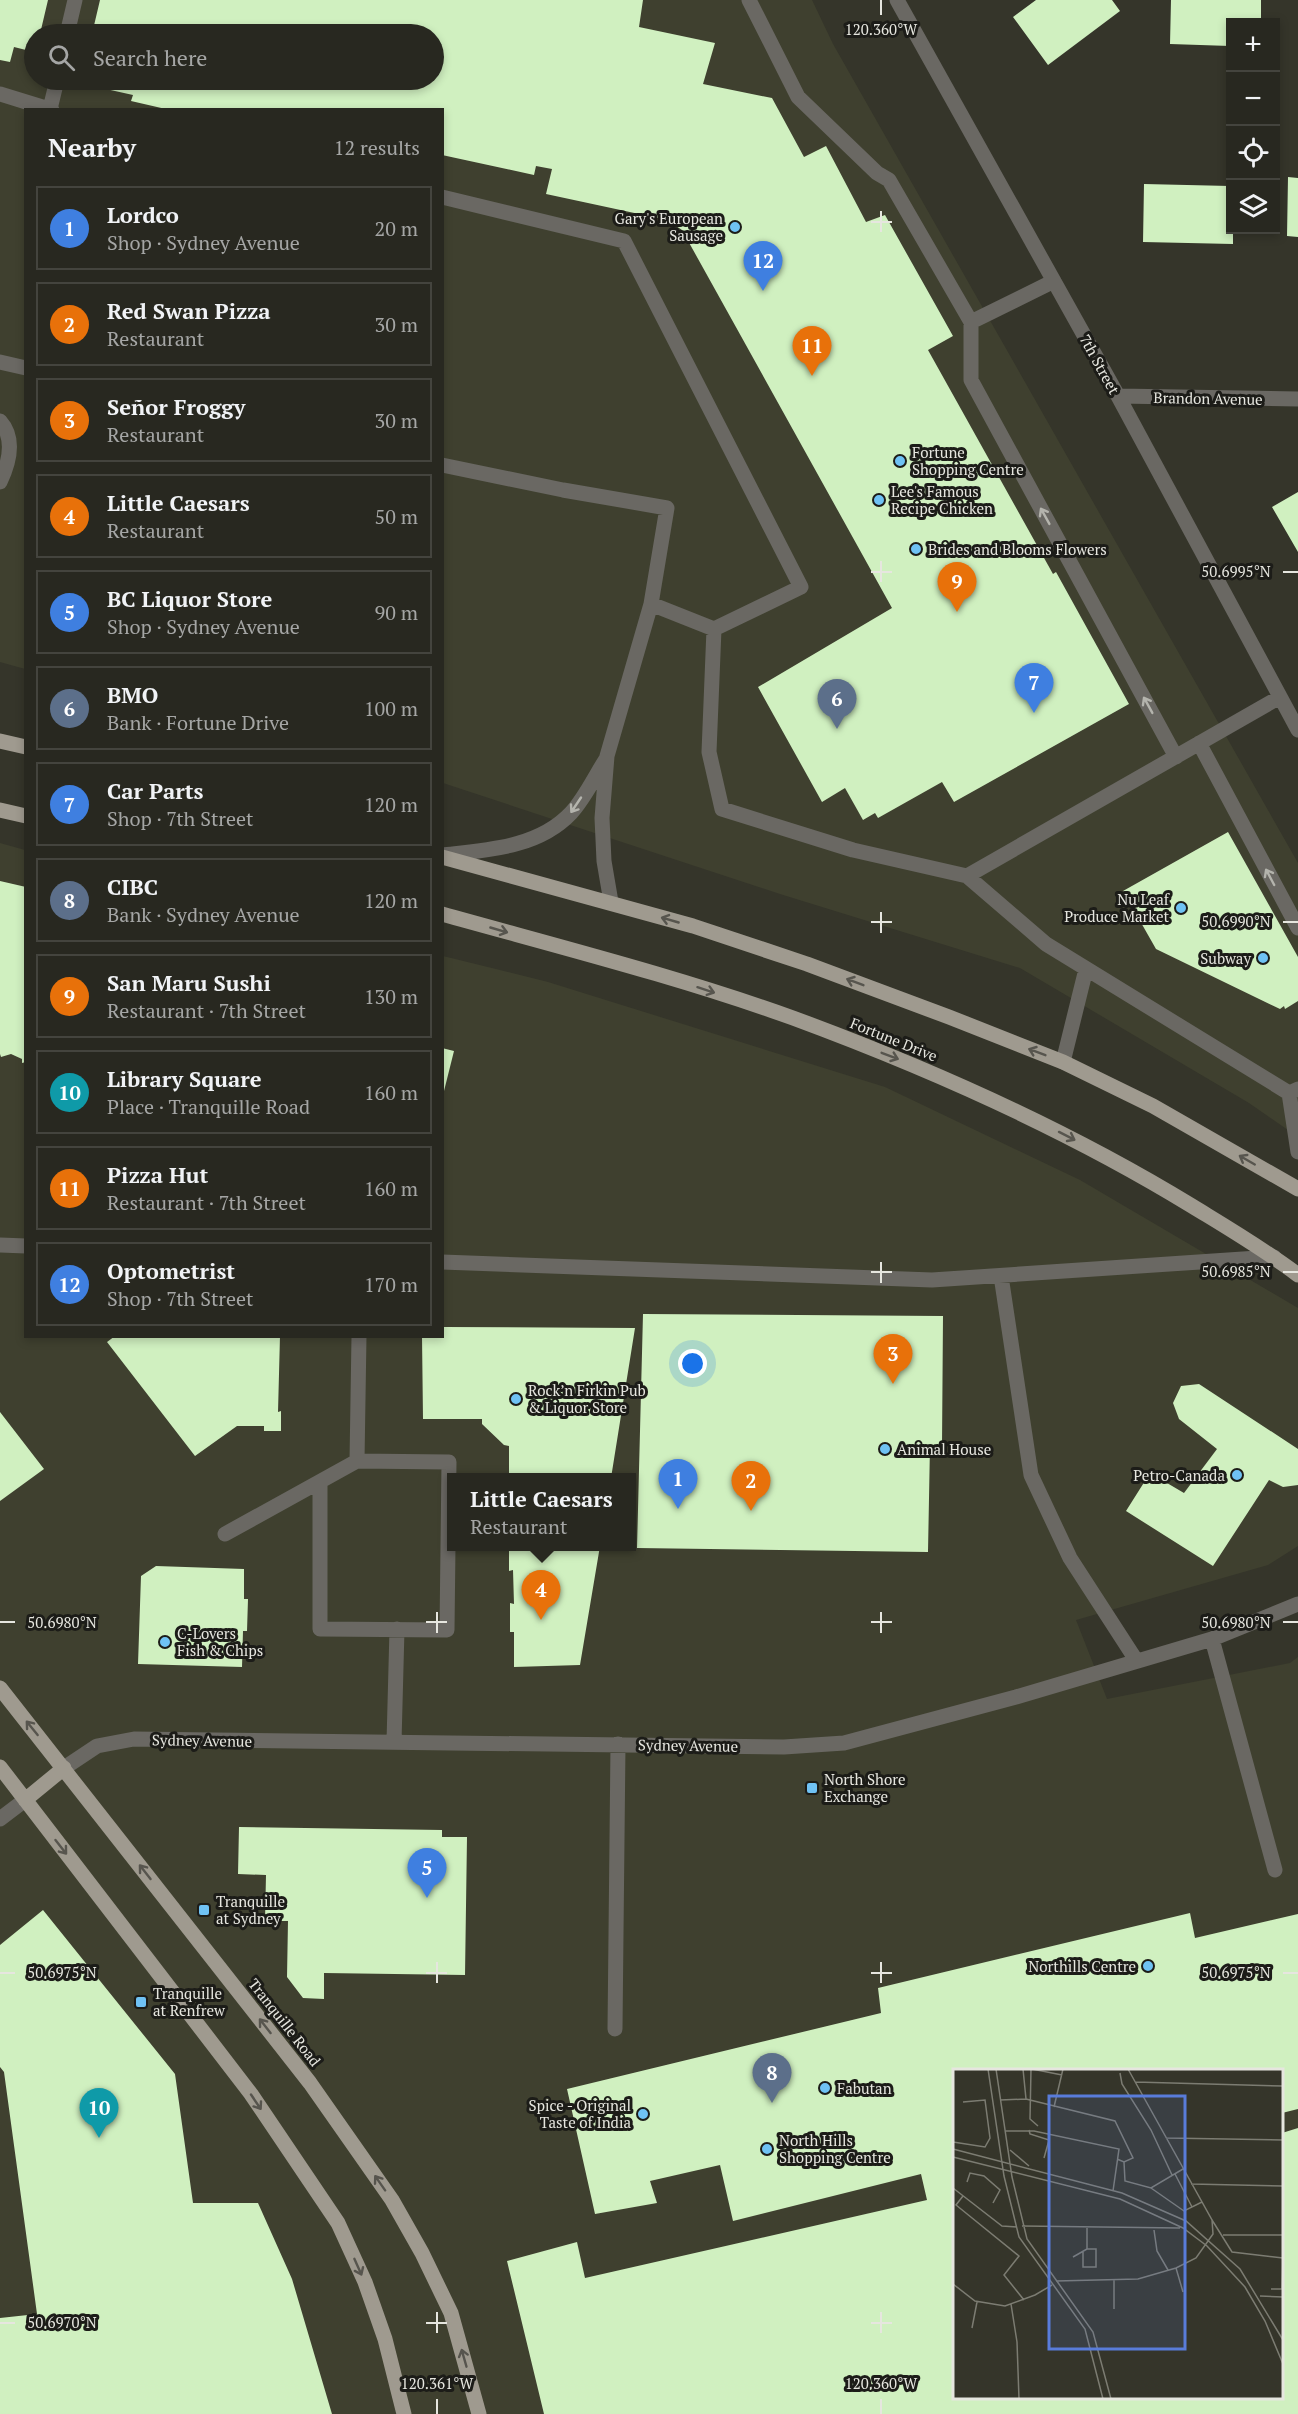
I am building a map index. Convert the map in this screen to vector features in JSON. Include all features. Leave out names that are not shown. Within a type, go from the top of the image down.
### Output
[{"type":"main road","points":[[0,741],[24,747]]},
{"type":"main road","points":[[0,810],[24,816]]},
{"type":"main road","points":[[444,857],[693,926],[807,964],[1063,1062],[1153,1106],[1298,1189]]},
{"type":"main road","name":"Fortune Drive","points":[[444,915],[679,982],[781,1014],[931,1073],[1041,1123],[1129,1168],[1274,1257],[1298,1275]]},
{"type":"main road","name":"Tranquille Road","points":[[0,1688],[310,2083],[392,2200],[422,2253],[451,2313],[479,2414]]},
{"type":"main road","points":[[0,1767],[251,2094],[338,2223],[364,2282],[385,2339],[404,2414]]},
{"type":"main road","points":[[25,1800],[64,1768]]},
{"type":"street","points":[[69,24],[75,0]]},
{"type":"street","points":[[749,0],[798,97],[877,173],[889,180],[971,322],[971,380],[1176,757]]},
{"type":"street","name":"7th Street","points":[[897,0],[1118,396],[1298,730]]},
{"type":"street","points":[[51,108],[55,90]]},
{"type":"street","points":[[0,94],[48,108]]},
{"type":"street","points":[[444,197],[624,241],[801,587],[714,629],[651,604]]},
{"type":"street","points":[[971,322],[1054,281]]},
{"type":"street","points":[[0,362],[24,368]]},
{"type":"street","name":"Brandon Avenue","points":[[1118,396],[1298,399]]},
{"type":"street","points":[[0,421],[10,440],[9,464],[0,482]]},
{"type":"street","points":[[444,465],[563,490],[667,508],[651,604],[607,756],[602,818],[604,861],[610,902]]},
{"type":"street","points":[[714,629],[709,752],[722,809],[853,850],[967,876],[1046,944],[1294,1091],[1298,1152]]},
{"type":"street","points":[[967,876],[1280,697]]},
{"type":"street","points":[[1199,743],[1298,928]]},
{"type":"street","points":[[444,856],[491,850],[540,837],[571,813],[607,756]]},
{"type":"street","points":[[1063,1062],[1086,969]]},
{"type":"street","points":[[0,1245],[24,1246]]},
{"type":"street","points":[[444,1262],[932,1280],[1274,1257]]},
{"type":"street","points":[[1001,1276],[1031,1475],[1070,1558],[1136,1660]]},
{"type":"street","points":[[357,1461],[359,1338]]},
{"type":"street","points":[[225,1533],[357,1461],[450,1462],[450,1473]]},
{"type":"street","points":[[320,1482],[320,1629],[447,1630],[448,1551]]},
{"type":"street","name":"Sydney Avenue","points":[[64,1768],[97,1746],[134,1739],[784,1747],[844,1743],[1016,1697],[1212,1639],[1298,1604]]},
{"type":"street","points":[[394,1742],[397,1629]]},
{"type":"street","points":[[1212,1639],[1275,1870]]},
{"type":"street","points":[[615,2029],[618,1744]]},
{"type":"street","points":[[0,1819],[25,1800]]},
{"type":"shaded area","points":[[0,0],[812,0],[833,44],[1298,863],[1298,1137],[1249,1103],[1020,968],[780,894],[444,783],[444,108],[24,108],[24,669],[0,662]]},
{"type":"shaded area","points":[[0,843],[24,850],[24,1338],[444,1338],[444,956],[548,982],[885,1087],[1080,1180],[1298,1308],[1298,1546],[1268,1565],[1076,1620],[1107,1699],[1290,1663],[1298,1657],[1298,2414],[0,2414]]},
{"type":"building","points":[[0,0],[48,0],[42,24],[24,24],[24,50],[14,47],[10,62],[0,60]]},
{"type":"building","name":"Fortune Shopping Centre","points":[[100,0],[643,0],[639,27],[715,43],[703,84],[772,98],[804,157],[826,146],[866,222],[885,215],[953,336],[928,350],[1053,574],[1056,572],[1129,704],[954,802],[942,782],[878,818],[875,813],[863,820],[845,788],[822,802],[758,687],[892,608],[682,230],[667,220],[546,194],[552,169],[536,166],[534,175],[444,155],[444,108],[161,108],[131,101],[133,95],[110,90],[444,90],[444,24],[94,24]]},
{"type":"building","points":[[1036,0],[1112,0],[1120,11],[1048,65],[1013,17]]},
{"type":"building","points":[[1171,0],[1261,0],[1261,18],[1226,18],[1226,46],[1170,44]]},
{"type":"building","points":[[1288,177],[1298,178],[1298,237],[1287,236]]},
{"type":"building","points":[[1144,184],[1226,186],[1226,234],[1233,234],[1233,244],[1143,242]]},
{"type":"building","points":[[1298,492],[1298,552],[1272,507]]},
{"type":"building","points":[[1228,832],[1298,957],[1298,1001],[1285,1009],[1284,1006],[1280,1009],[1156,949],[1123,891]]},
{"type":"building","points":[[0,881],[24,887],[24,1062],[22,1063],[22,1059],[11,1054],[1,1057]]},
{"type":"building","points":[[444,1048],[454,1051],[444,1091]]},
{"type":"building","points":[[643,1314],[943,1316],[942,1445],[930,1445],[928,1552],[637,1548]]},
{"type":"building","points":[[444,1327],[635,1328],[612,1473],[509,1473],[509,1446],[504,1445],[482,1424],[482,1419],[423,1419],[422,1338],[444,1338]]},
{"type":"building","points":[[112,1338],[280,1338],[278,1412],[281,1411],[281,1431],[264,1431],[264,1426],[237,1426],[195,1456],[107,1342]]},
{"type":"building","points":[[1199,1384],[1298,1449],[1298,1485],[1283,1487],[1269,1480],[1213,1566],[1126,1511],[1150,1473],[1184,1493],[1217,1449],[1179,1419],[1173,1403],[1181,1386]]},
{"type":"building","points":[[0,1412],[44,1469],[0,1501]]},
{"type":"building","points":[[509,1551],[599,1551],[580,1665],[514,1667],[514,1632],[510,1632],[510,1603],[514,1604],[513,1570],[509,1571]]},
{"type":"building","points":[[156,1566],[244,1569],[244,1599],[248,1599],[247,1631],[243,1631],[242,1667],[138,1664],[141,1576]]},
{"type":"building","points":[[239,1827],[442,1830],[442,1837],[467,1837],[465,1975],[324,1973],[324,1999],[303,1998],[287,1977],[288,1921],[265,1921],[266,1875],[238,1874]]},
{"type":"building","points":[[43,1910],[175,2074],[193,2203],[258,2203],[292,2279],[332,2414],[0,2414],[0,2318],[37,2314],[4,2072],[0,2067],[0,1945]]},
{"type":"building","name":"North Hills Shopping Centre","points":[[1190,1913],[1195,1938],[1298,1914],[1298,2109],[1283,2113],[1283,2069],[953,2069],[953,2399],[1283,2399],[1283,2133],[1298,2128],[1298,2414],[544,2414],[507,2261],[577,2242],[585,2278],[927,2200],[921,2174],[733,2221],[720,2165],[650,2181],[657,2203],[595,2214],[567,2089],[881,2013],[878,1988]]},
{"type":"place","name":"Gary's European Sausage","points":[[735,227]]},
{"type":"place","name":"Optometrist","points":[[763,291]]},
{"type":"place","name":"Pizza Hut","points":[[812,376]]},
{"type":"place","name":"Fortune Shopping Centre","points":[[900,461]]},
{"type":"place","name":"Lee's Famous Recipe Chicken","points":[[879,500]]},
{"type":"place","name":"Brides and Blooms Flowers","points":[[916,549]]},
{"type":"place","name":"San Maru Sushi","points":[[957,612]]},
{"type":"place","name":"Car Parts","points":[[1034,713]]},
{"type":"place","name":"BMO","points":[[837,729]]},
{"type":"place","name":"Nu Leaf Produce Market","points":[[1181,908]]},
{"type":"place","name":"Subway","points":[[1263,958]]},
{"type":"place","name":"Señor Froggy","points":[[893,1384]]},
{"type":"place","name":"Rock’n Firkin Pub & Liquor Store","points":[[516,1399]]},
{"type":"place","name":"Animal House","points":[[885,1449]]},
{"type":"place","name":"Petro-Canada","points":[[1237,1475]]},
{"type":"place","name":"Lordco","points":[[678,1509]]},
{"type":"place","name":"Red Swan Pizza","points":[[751,1511]]},
{"type":"place","name":"Little Caesars","points":[[541,1620]]},
{"type":"place","name":"C-Lovers Fish & Chips","points":[[165,1642]]},
{"type":"place","name":"North Shore Exchange","points":[[812,1788]]},
{"type":"place","name":"BC Liquor Store","points":[[427,1898]]},
{"type":"place","name":"Tranquille at Sydney","points":[[204,1910]]},
{"type":"place","name":"Northills Centre","points":[[1148,1966]]},
{"type":"place","name":"Tranquille at Renfrew","points":[[141,2002]]},
{"type":"place","name":"Fabutan","points":[[825,2088]]},
{"type":"place","name":"CIBC","points":[[772,2103]]},
{"type":"place","name":"Spice - Original Taste of India","points":[[643,2114]]},
{"type":"place","name":"Library Square","points":[[99,2138]]},
{"type":"place","name":"North Hills Shopping Centre","points":[[767,2149]]}]
